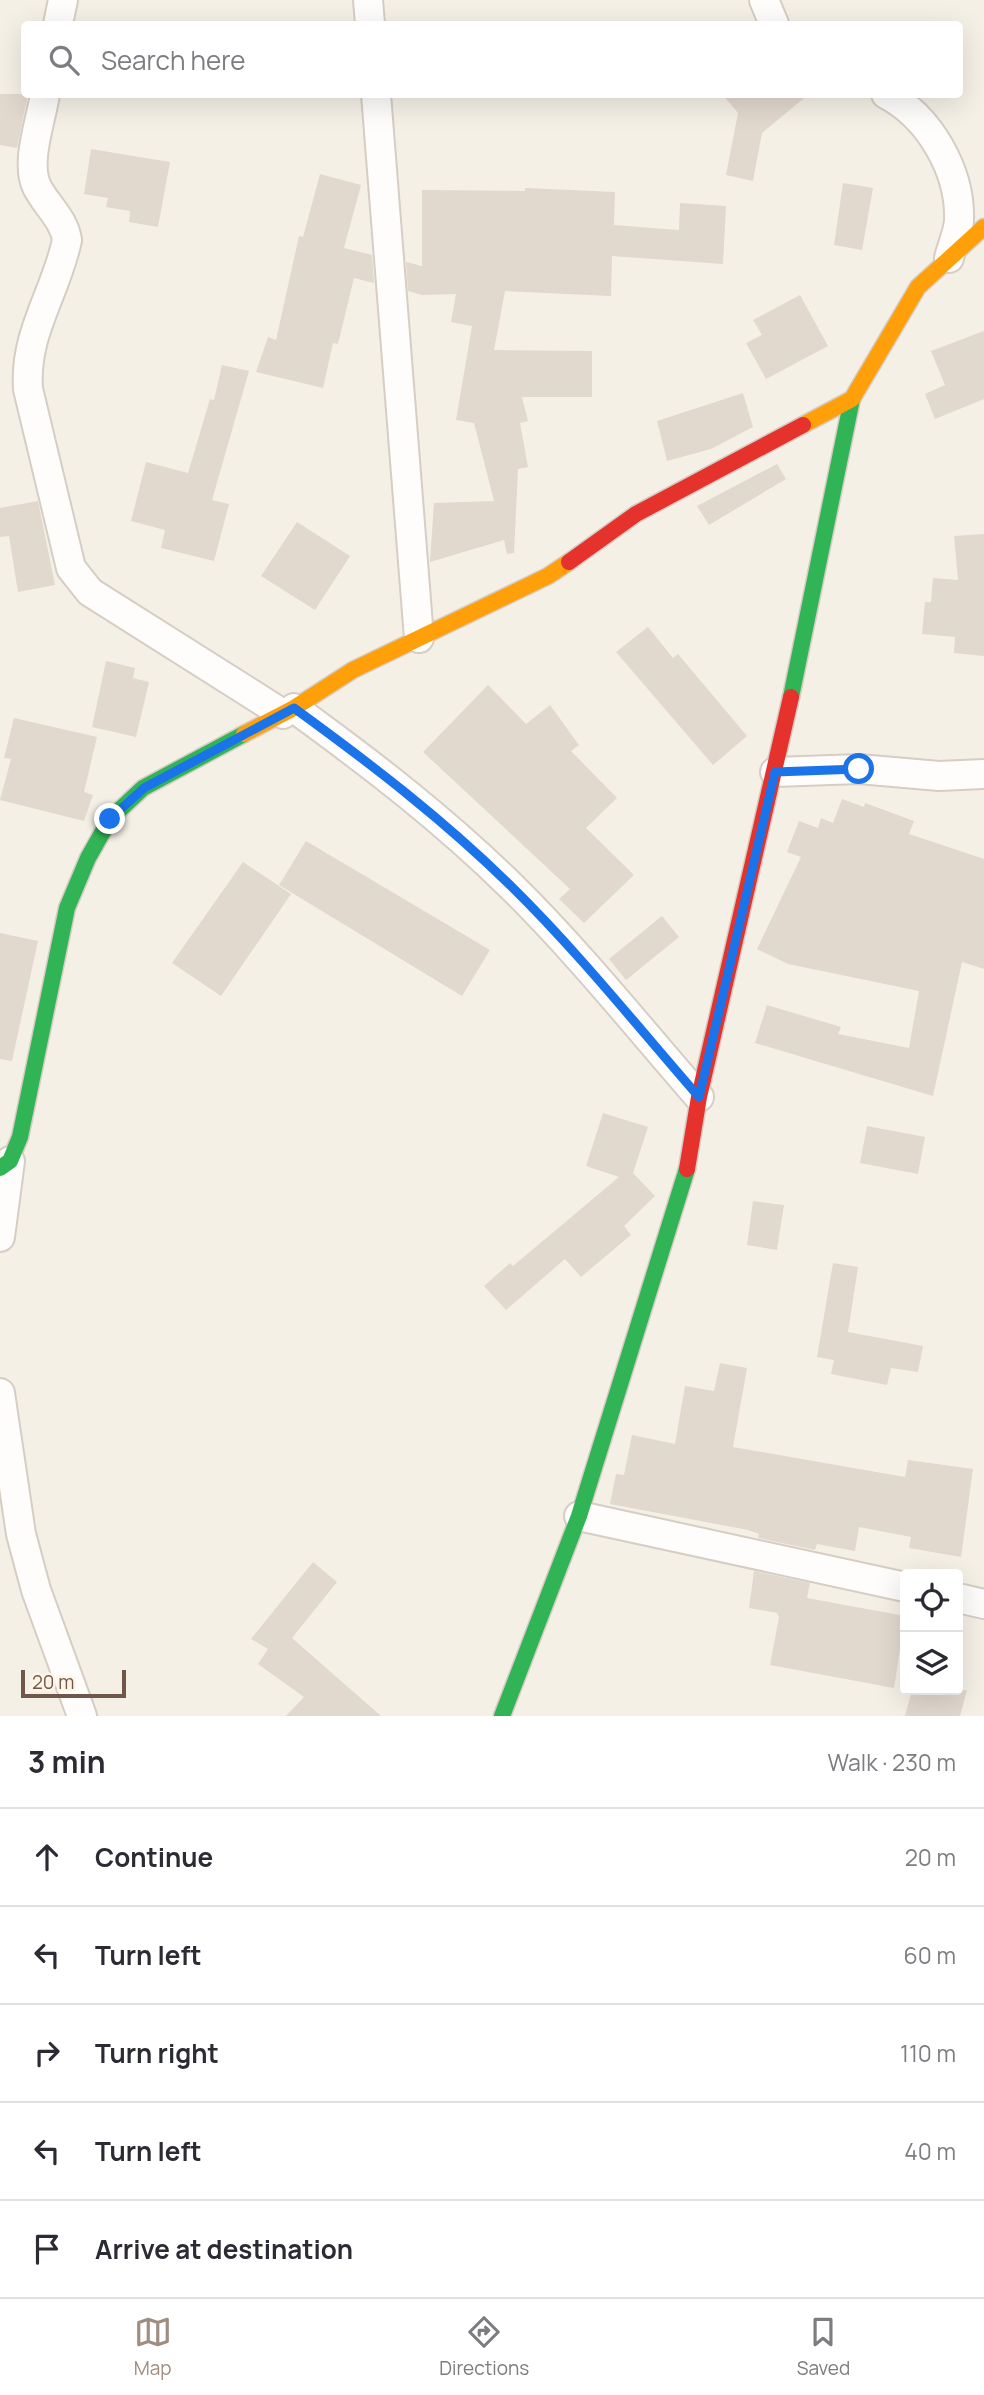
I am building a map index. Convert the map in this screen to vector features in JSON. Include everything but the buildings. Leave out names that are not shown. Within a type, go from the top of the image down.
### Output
[{"type":"street","points":[[59,21],[63,0]]},
{"type":"street","points":[[368,0],[370,21]]},
{"type":"street","points":[[764,0],[773,21]]},
{"type":"street","points":[[45,98],[33,165],[34,178],[65,229],[67,240],[29,346],[26,367],[28,389],[71,568],[90,593],[289,711],[383,773],[453,831],[514,888],[699,1097]]},
{"type":"street","points":[[376,98],[419,638]]},
{"type":"street","points":[[892,98],[918,117],[940,149],[956,188],[959,223],[949,258]]},
{"type":"street","points":[[502,1716],[579,1516],[684,1186],[699,1097],[775,772],[852,399],[918,286],[984,227]]},
{"type":"street","points":[[0,1237],[7,1147],[67,908],[88,858],[110,819],[144,788],[289,711],[353,670],[548,576],[636,514],[852,399]]},
{"type":"street","points":[[775,772],[859,769],[939,776],[984,774]]},
{"type":"street","points":[[0,1393],[21,1534],[36,1590],[82,1716]]},
{"type":"street","points":[[579,1516],[900,1586]]},
{"type":"street","points":[[963,1599],[984,1604]]},
{"type":"traffic: fast","points":[[791,697],[852,399]]},
{"type":"traffic: fast","points":[[0,1168],[10,1161],[20,1137],[67,908],[88,858],[110,819],[143,788],[244,734]]},
{"type":"traffic: fast","points":[[502,1716],[579,1516],[687,1169]]},
{"type":"traffic: slow","points":[[803,425],[852,399],[918,287],[984,227]]},
{"type":"traffic: slow","points":[[244,734],[294,708],[353,670],[548,576],[569,562]]},
{"type":"traffic: jam","points":[[569,562],[636,514],[803,425]]},
{"type":"traffic: jam","points":[[687,1169],[699,1097],[791,697]]},
{"type":"route","points":[[110,819],[144,788],[294,708],[383,773],[453,831],[514,888],[699,1097],[746,886],[775,772],[859,769]]}]
